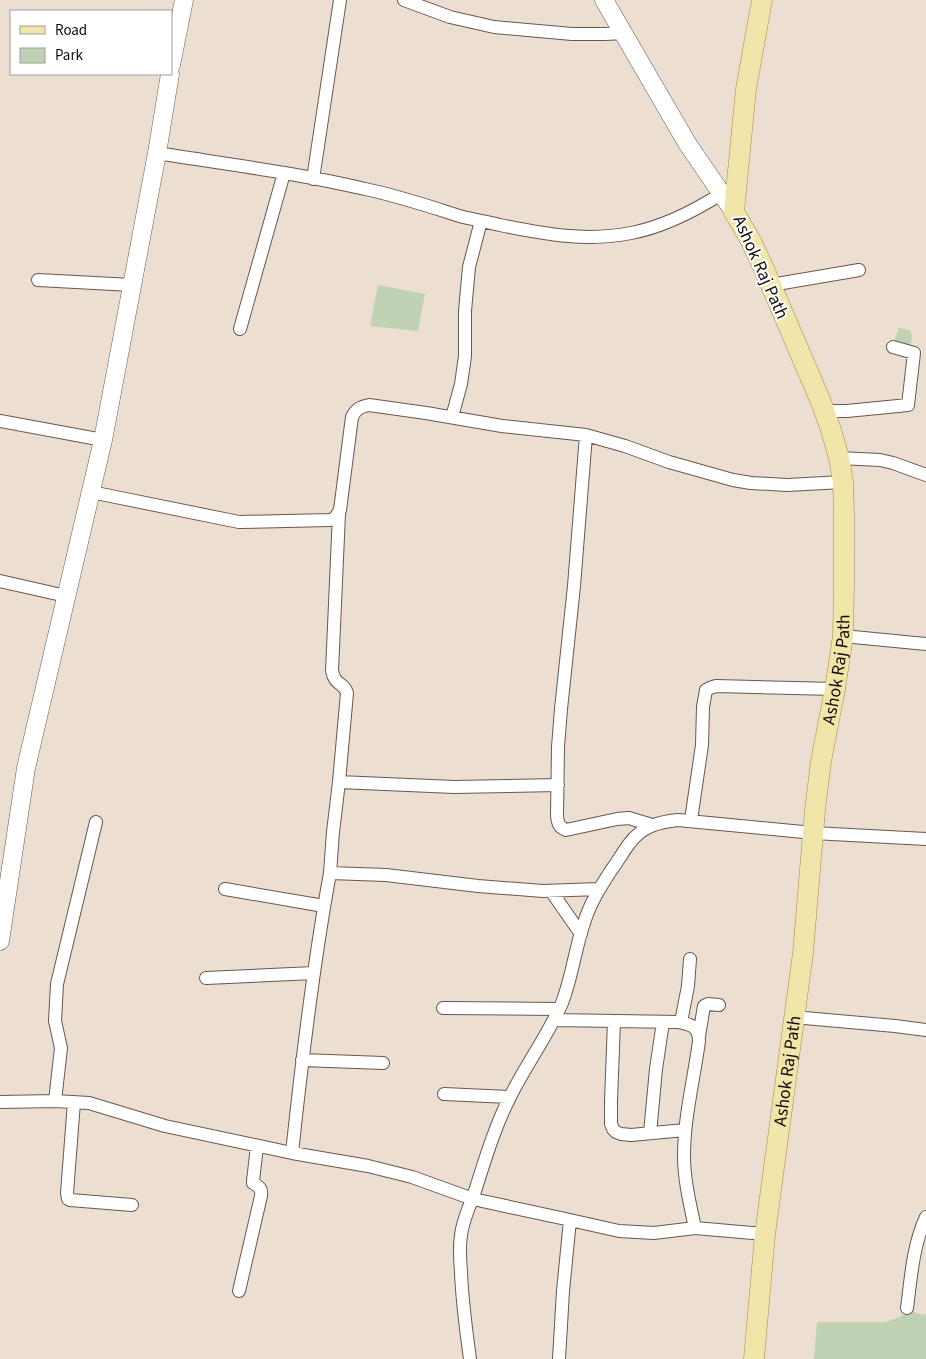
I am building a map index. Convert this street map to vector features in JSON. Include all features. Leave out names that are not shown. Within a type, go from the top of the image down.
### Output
[{"type":"main road","points":[[172,60],[184,0]]},
{"type":"main road","points":[[604,0],[625,33],[687,143],[734,212]]},
{"type":"main road","name":"Ashok Raj Path","points":[[754,1359],[765,1234],[803,954],[821,762],[843,636],[844,514],[843,482],[832,430],[751,241],[734,212],[746,89],[762,0]]},
{"type":"main road","points":[[0,940],[26,768],[103,440],[157,153],[169,75]]},
{"type":"street","points":[[313,179],[340,0]]},
{"type":"street","points":[[404,0],[450,17],[494,27],[572,34],[625,33]]},
{"type":"street","points":[[157,153],[284,173],[382,192],[466,218],[550,235],[600,237],[633,233],[666,222],[699,207],[721,194]]},
{"type":"street","points":[[240,329],[284,173]]},
{"type":"street","points":[[452,417],[465,362],[465,311],[469,267],[481,221]]},
{"type":"street","points":[[770,285],[859,270]]},
{"type":"street","points":[[38,280],[132,285]]},
{"type":"street","points":[[824,410],[847,411],[908,405],[914,353],[893,347]]},
{"type":"street","points":[[292,1153],[302,1060],[330,873],[347,693],[346,689],[335,681],[332,671],[339,514],[342,503],[350,425],[355,411],[369,406],[502,426],[586,435],[626,446],[669,462],[733,480],[751,483],[809,484],[843,482]]},
{"type":"street","points":[[0,421],[103,440]]},
{"type":"street","points":[[586,435],[574,586],[561,709],[558,824],[566,830],[628,818],[652,825]]},
{"type":"street","points":[[839,458],[893,462],[926,474]]},
{"type":"street","points":[[91,492],[239,522],[321,521],[330,520],[339,514]]},
{"type":"street","points":[[0,581],[66,596]]},
{"type":"street","points":[[843,636],[926,644]]},
{"type":"street","points":[[691,820],[701,752],[706,690],[716,686],[835,689]]},
{"type":"street","points":[[339,782],[454,787],[558,785]]},
{"type":"street","points":[[470,1359],[463,1307],[460,1245],[463,1224],[492,1138],[509,1097],[556,1015],[570,979],[590,906],[599,889],[630,843],[640,832],[652,825],[664,821],[691,820],[813,833],[926,839]]},
{"type":"street","points":[[55,1101],[61,1048],[55,1021],[57,984],[96,822]]},
{"type":"street","points":[[330,873],[386,875],[478,886],[551,891],[599,889]]},
{"type":"street","points":[[225,889],[324,906]]},
{"type":"street","points":[[551,891],[581,934]]},
{"type":"street","points":[[681,1022],[688,986],[690,959]]},
{"type":"street","points":[[206,978],[314,973]]},
{"type":"street","points":[[695,1228],[685,1175],[685,1130],[704,1006],[708,1004],[719,1005]]},
{"type":"street","points":[[443,1008],[556,1015],[614,1021],[681,1022],[695,1026],[699,1036]]},
{"type":"street","points":[[793,1017],[926,1030]]},
{"type":"street","points":[[614,1021],[611,1124],[616,1132],[632,1135],[685,1130]]},
{"type":"street","points":[[650,1134],[656,1069],[663,1022]]},
{"type":"street","points":[[302,1060],[383,1063]]},
{"type":"street","points":[[444,1094],[509,1097]]},
{"type":"street","points":[[0,1102],[55,1101],[89,1103],[164,1126],[292,1153],[368,1166],[412,1177],[472,1198],[619,1232],[654,1233],[695,1228],[765,1234]]},
{"type":"street","points":[[74,1102],[68,1199],[132,1205]]},
{"type":"street","points":[[239,1291],[262,1191],[253,1183],[257,1146]]},
{"type":"street","points":[[906,1308],[918,1237],[926,1216]]},
{"type":"street","points":[[558,1359],[562,1291],[570,1220]]},
{"type":"green space","points":[[378,285],[425,294],[418,331],[370,326]]},
{"type":"green space","points":[[899,328],[910,330],[912,335],[910,350],[894,346]]},
{"type":"green space","points":[[911,1312],[926,1315],[926,1359],[814,1359],[817,1322],[886,1322]]}]
